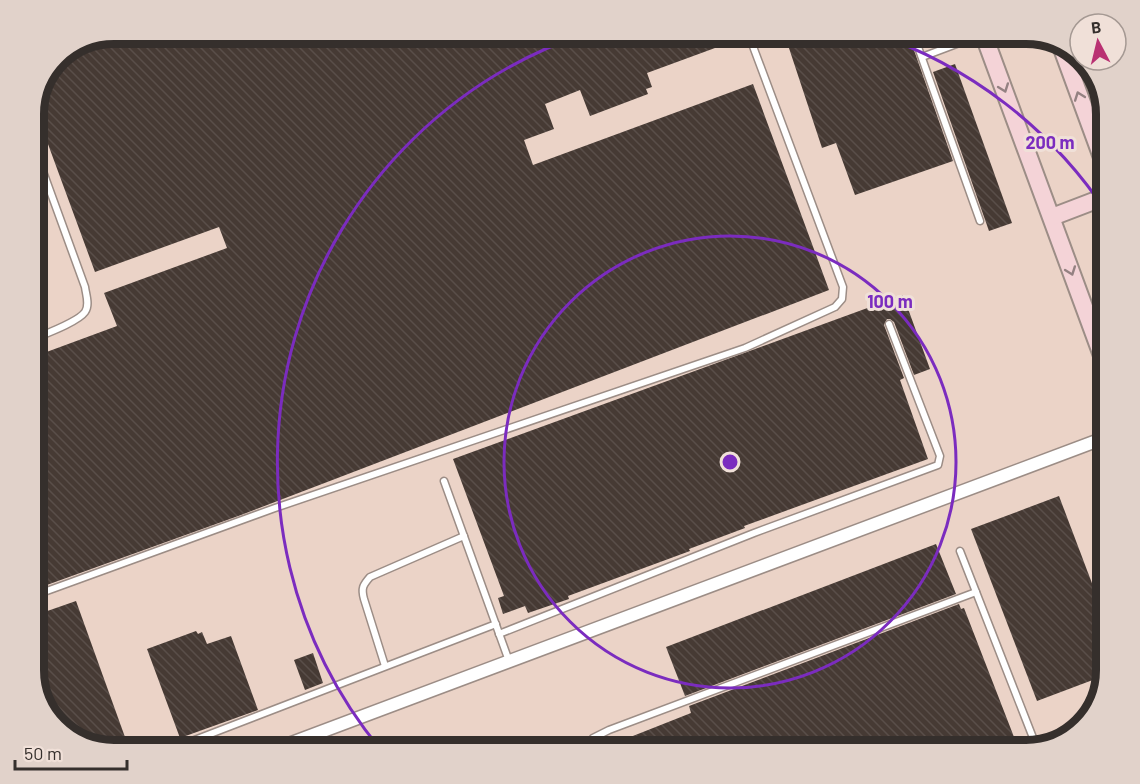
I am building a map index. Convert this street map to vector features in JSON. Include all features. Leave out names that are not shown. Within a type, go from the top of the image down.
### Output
[{"type":"main road","points":[[987,44],[1096,339]]},
{"type":"main road","points":[[1064,54],[1096,141]]},
{"type":"main road","points":[[1052,217],[1096,200]]},
{"type":"street","points":[[300,740],[1096,441]]},
{"type":"lane","points":[[44,592],[274,507],[745,348],[835,307],[842,299],[843,286],[752,44]]},
{"type":"lane","points":[[917,44],[980,220]]},
{"type":"lane","points":[[922,57],[955,44]]},
{"type":"lane","points":[[44,174],[85,287],[88,304],[85,313],[44,335]]},
{"type":"lane","points":[[499,634],[754,533],[938,465],[940,456],[889,324]]},
{"type":"lane","points":[[444,481],[509,662]]},
{"type":"lane","points":[[385,666],[364,599],[363,584],[370,577],[464,536]]},
{"type":"lane","points":[[960,551],[1034,740]]},
{"type":"lane","points":[[592,740],[609,730],[976,592]]},
{"type":"lane","points":[[194,740],[496,624]]},
{"type":"shaded area","points":[[113,44],[1036,44],[1066,55],[1068,72],[1083,72],[1091,87],[1096,104],[1096,671],[1093,693],[1085,710],[1062,731],[1036,740],[104,740],[74,729],[53,706],[46,689],[44,675],[44,109],[46,95],[55,74],[74,55],[87,49]]},
{"type":"building","points":[[113,44],[714,44],[715,48],[647,73],[652,87],[646,89],[648,94],[590,116],[580,90],[545,104],[554,129],[524,140],[533,165],[753,84],[829,290],[241,515],[44,586],[44,353],[117,326],[104,293],[227,248],[219,227],[95,272],[44,133],[46,95],[55,74],[74,55],[87,49]]},
{"type":"building","points":[[788,44],[912,44],[953,161],[855,195],[836,143],[822,148]]},
{"type":"building","points":[[955,64],[1012,223],[989,231],[933,72]]},
{"type":"building","points":[[903,295],[930,369],[914,375],[894,322],[887,319],[884,325],[904,378],[900,380],[928,459],[744,526],[745,528],[689,549],[690,551],[568,596],[569,599],[528,613],[525,606],[503,614],[498,598],[504,596],[453,459]]},
{"type":"building","points":[[1059,496],[1096,594],[1095,679],[1037,701],[971,529]]},
{"type":"building","points":[[936,544],[956,594],[685,696],[666,647]]},
{"type":"building","points":[[76,601],[126,740],[104,740],[82,733],[64,720],[53,706],[46,689],[44,675],[44,612]]},
{"type":"building","points":[[959,604],[961,609],[964,608],[1014,737],[1006,740],[623,740],[691,713],[689,706]]},
{"type":"building","points":[[196,631],[198,634],[202,632],[207,644],[231,636],[258,710],[180,738],[147,649]]},
{"type":"building","points":[[313,653],[323,683],[305,690],[294,660]]}]
